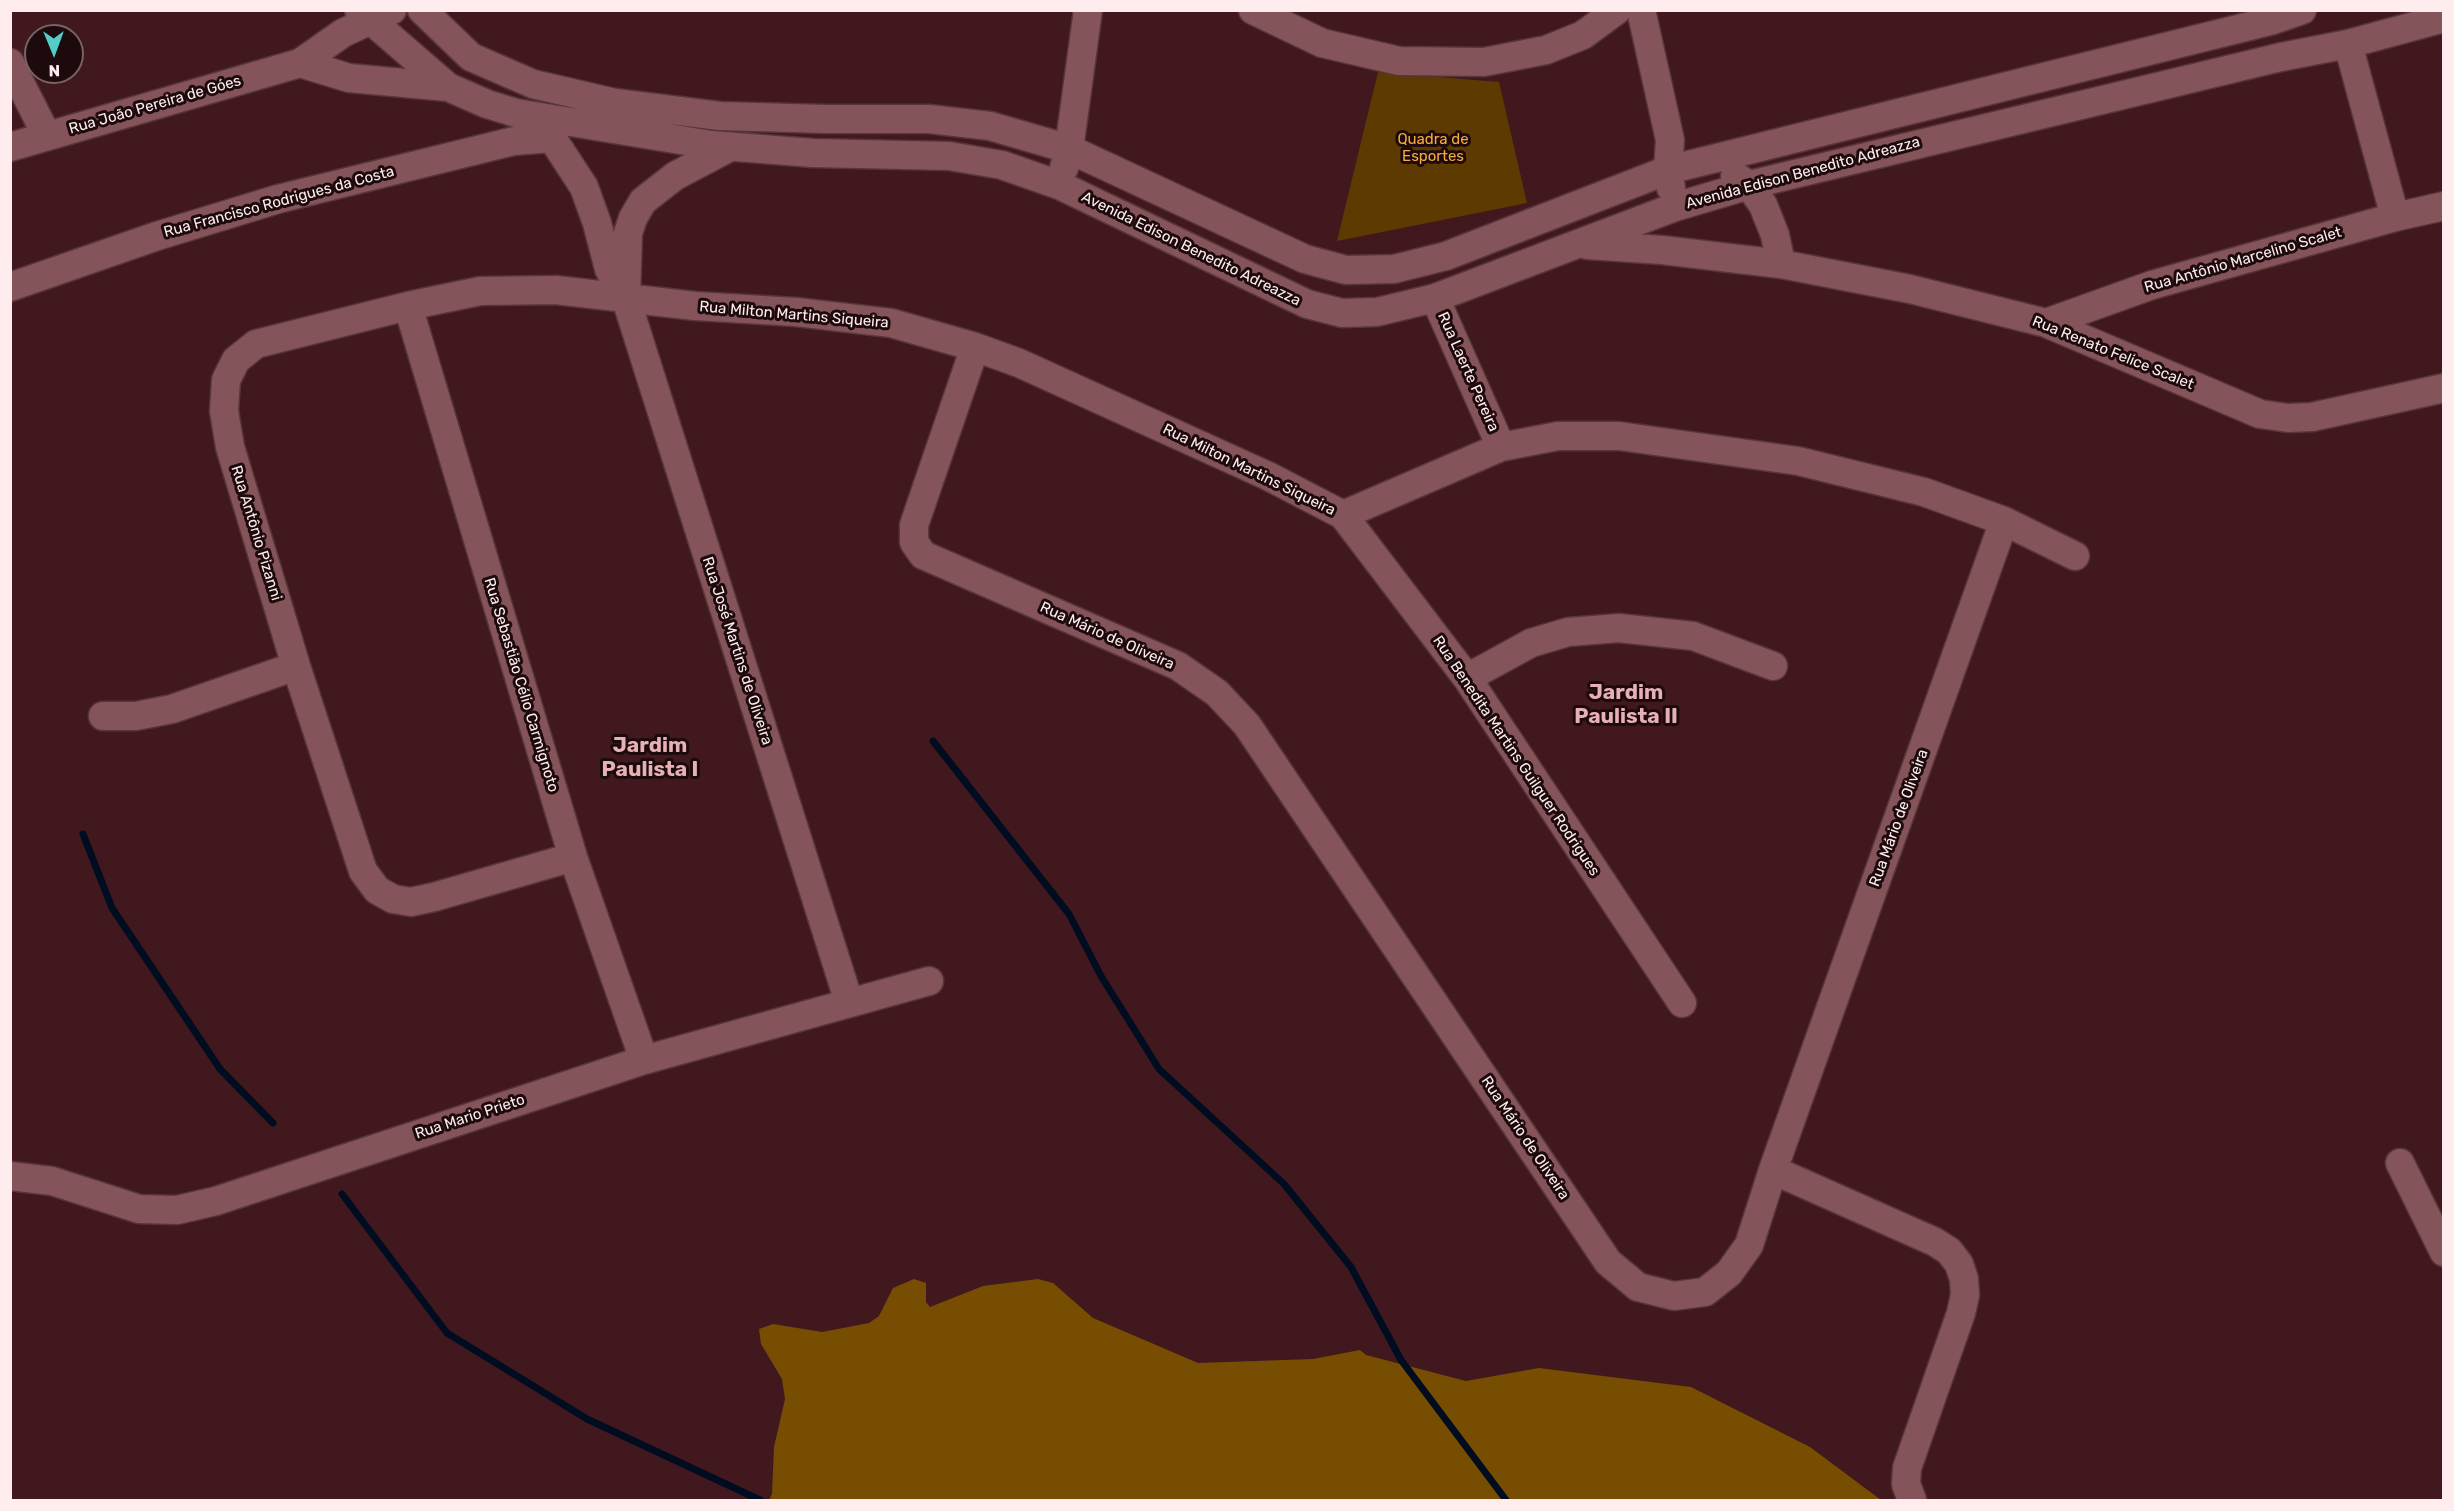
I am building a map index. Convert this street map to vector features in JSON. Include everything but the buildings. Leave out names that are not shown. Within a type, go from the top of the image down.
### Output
[{"type":"street","points":[[422,10],[471,57],[533,84],[615,103],[720,116],[928,119],[990,126],[1069,149],[1305,259],[1346,270],[1394,269],[1446,256],[1668,170],[1705,159],[2270,21],[2302,10]]},
{"type":"street","points":[[1059,185],[1069,149],[1088,10]]},
{"type":"street","points":[[1254,10],[1322,43],[1399,61],[1484,62],[1556,46],[1583,35],[1617,10]]},
{"type":"street","points":[[1641,10],[1670,140],[1668,170],[1675,207]]},
{"type":"street","points":[[300,63],[327,42],[374,13]]},
{"type":"street","name":"Avenida Edison Benedito Adreazza","points":[[374,13],[448,87],[546,128],[813,153],[949,156],[1002,165],[1059,185],[1307,304],[1342,313],[1377,312],[1435,298],[1675,207],[1749,185],[2281,57],[2348,44],[2432,17]]},
{"type":"street","points":[[2270,21],[2281,57]]},
{"type":"street","points":[[2348,44],[2395,217]]},
{"type":"street","points":[[10,63],[47,136]]},
{"type":"street","points":[[300,63],[349,78],[448,87]]},
{"type":"street","name":"Rua João Pereira de Góes","points":[[10,147],[300,63]]},
{"type":"street","name":"Rua Francisco Rodrigues da Costa","points":[[10,287],[157,236],[278,200],[514,141],[546,128]]},
{"type":"street","name":"Rua José Martins de Oliveira","points":[[546,128],[584,187],[597,223],[609,269],[626,299],[849,1002]]},
{"type":"street","points":[[1670,140],[1749,185],[1763,205],[1775,235],[1781,264]]},
{"type":"street","name":"Rua José Martins de Oliveira","points":[[626,299],[628,233],[633,218],[643,201],[675,176],[730,147]]},
{"type":"street","name":"Rua Antônio Marcelino Scalet","points":[[2046,323],[2152,285],[2395,217],[2444,206]]},
{"type":"street","name":"Rua Renato Felice Scalet","points":[[1573,244],[1662,250],[1781,264],[1910,289],[2046,323],[2260,414],[2288,418],[2312,417],[2444,388]]},
{"type":"street","name":"Rua Antônio Pizanni","points":[[573,857],[411,902],[393,899],[377,890],[363,871],[296,666],[230,447],[224,411],[226,381],[236,360],[256,344],[408,306],[480,291],[556,290],[626,299]]},
{"type":"street","name":"Rua Laerte Pereira","points":[[1435,298],[1501,447]]},
{"type":"street","name":"Rua Milton Martins Siqueira","points":[[626,299],[796,312],[891,323],[975,347],[1019,363],[1257,471],[1343,515],[1501,447],[1558,436],[1619,436],[1787,459],[1924,492],[2004,521],[2075,556]]},
{"type":"street","name":"Rua Sebastião Célio Carmignoto","points":[[408,306],[573,857],[644,1060]]},
{"type":"street","name":"Rua Mário de Oliveira","points":[[975,347],[914,525],[914,542],[923,555],[1178,666],[1217,693],[1247,725],[1608,1262],[1638,1287],[1674,1296],[1705,1292],[1729,1273],[1749,1245],[1773,1170],[2004,521]]},
{"type":"street","name":"Rua Benedita Martins Guilguer Rodrigues","points":[[1343,515],[1467,678],[1682,1003]]},
{"type":"street","points":[[1467,678],[1531,643],[1568,632],[1619,628],[1693,636],[1773,666]]},
{"type":"street","points":[[103,716],[135,716],[172,709],[296,666]]},
{"type":"street","name":"Rua Mario Prieto","points":[[10,1176],[52,1181],[139,1209],[177,1210],[216,1201],[644,1060],[929,981]]},
{"type":"street","points":[[2400,1163],[2444,1252]]},
{"type":"street","points":[[1773,1170],[1935,1242],[1948,1251],[1959,1264],[1964,1279],[1965,1295],[1961,1313],[1906,1468],[1906,1484],[1912,1500]]},
{"type":"green space","name":"Quadra de Esportes","points":[[1378,72],[1499,82],[1527,203],[1337,241]]},
{"type":"shaded area","points":[[914,1279],[926,1283],[926,1302],[930,1307],[983,1286],[1038,1279],[1053,1283],[1093,1318],[1198,1363],[1313,1359],[1360,1350],[1366,1355],[1466,1381],[1539,1368],[1691,1387],[1810,1447],[1881,1500],[769,1500],[772,1494],[774,1447],[785,1399],[782,1379],[761,1344],[759,1329],[773,1324],[822,1332],[869,1323],[879,1316],[893,1288]]},
{"type":"waterway","points":[[933,741],[1069,914],[1101,976],[1159,1069],[1284,1184],[1351,1267],[1401,1360],[1506,1500]]},
{"type":"waterway","points":[[83,834],[112,908],[220,1069],[273,1123]]},
{"type":"waterway","points":[[342,1194],[447,1333],[587,1419],[760,1500]]},
{"type":"district","name":"Jardim Paulista II","points":[[1626,705]]},
{"type":"district","name":"Jardim Paulista I","points":[[650,758]]}]
